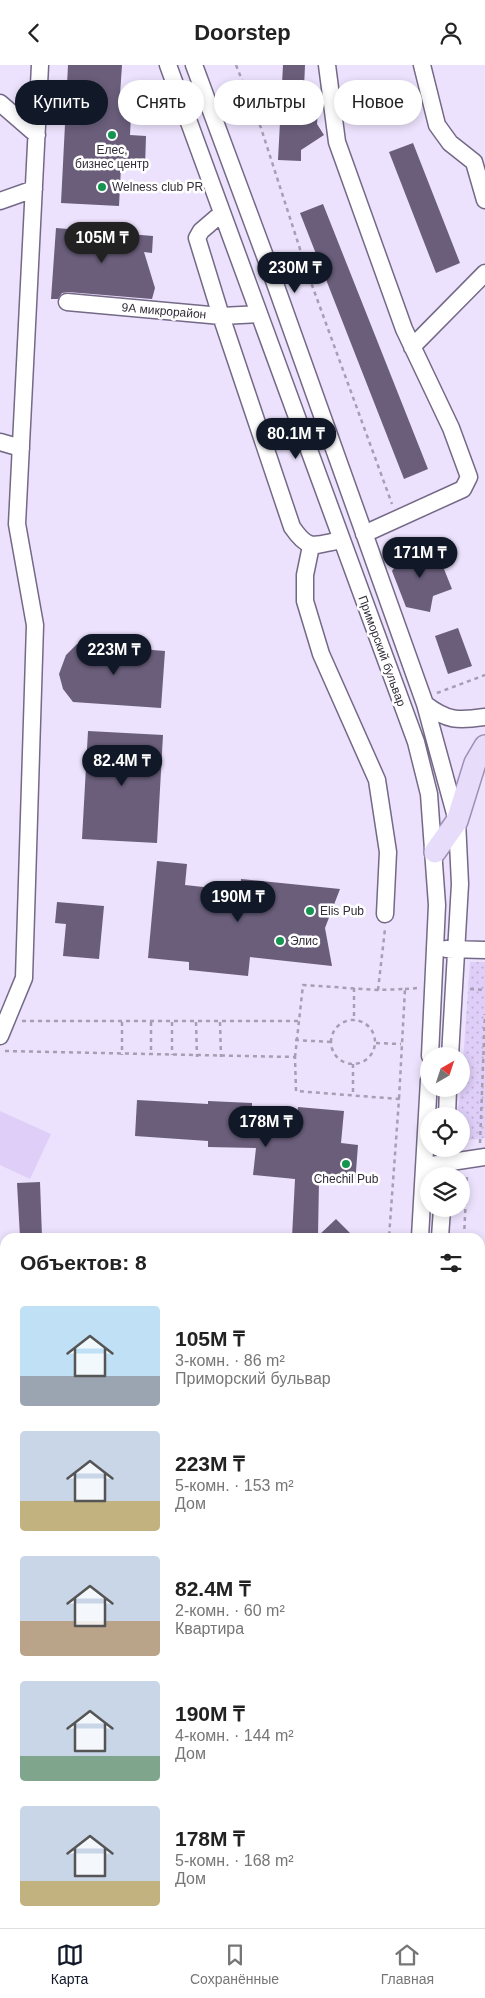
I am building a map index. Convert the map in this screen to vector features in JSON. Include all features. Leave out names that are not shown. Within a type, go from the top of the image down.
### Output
[{"type":"main road","points":[[434,852],[457,821],[482,759]]},
{"type":"street","points":[[0,1036],[24,978],[35,625],[17,524],[40,65]]},
{"type":"street","name":"Приморский бульвар","points":[[168,65],[416,741],[430,795],[438,905],[430,1047]]},
{"type":"street","name":"Приморский бульвар","points":[[194,65],[364,534],[428,700],[457,821],[460,884],[451,1047]]},
{"type":"street","points":[[327,65],[337,142],[412,347],[451,428],[469,477],[463,489],[364,534]]},
{"type":"street","points":[[422,65],[437,125],[450,143],[474,162],[485,200]]},
{"type":"street","points":[[0,103],[37,135]]},
{"type":"street","points":[[0,201],[34,189]]},
{"type":"street","points":[[222,213],[201,231],[197,239],[221,316],[259,314]]},
{"type":"street","points":[[412,347],[485,273]]},
{"type":"street","name":"9А микрорайон","points":[[67,302],[221,316],[292,527],[301,540],[311,546]]},
{"type":"street","points":[[0,442],[21,448]]},
{"type":"street","points":[[342,540],[311,546],[305,575],[305,601],[320,655],[377,780],[388,852],[385,915]]},
{"type":"street","points":[[428,700],[439,715],[460,721],[485,717]]},
{"type":"street","points":[[436,948],[485,950]]},
{"type":"street","points":[[420,1233],[428,1097]]},
{"type":"street","points":[[425,1166],[477,1158]]},
{"type":"street","points":[[440,1233],[441,1217]]},
{"type":"path","points":[[236,65],[260,128],[309,277],[392,505],[386,524]]},
{"type":"path","points":[[428,700],[485,675]]},
{"type":"path","points":[[378,990],[385,915]]},
{"type":"path","points":[[389,1233],[399,1099],[405,989],[378,990],[303,985],[295,1040],[296,1091],[399,1099]]},
{"type":"path","points":[[354,988],[354,1021]]},
{"type":"path","points":[[465,1233],[483,1117],[485,1014]]},
{"type":"path","points":[[6,1020],[220,1023],[298,1021]]},
{"type":"path","points":[[151,1021],[151,1055]]},
{"type":"path","points":[[354,1021],[365,1024],[371,1029],[376,1043],[370,1057],[364,1062],[353,1064],[342,1061],[336,1056],[332,1041],[337,1028],[343,1023],[354,1021]]},
{"type":"path","points":[[122,1022],[122,1055]]},
{"type":"path","points":[[172,1022],[172,1056]]},
{"type":"path","points":[[196,1022],[197,1057]]},
{"type":"path","points":[[220,1023],[221,1057]]},
{"type":"path","points":[[295,1040],[332,1041]]},
{"type":"path","points":[[376,1043],[401,1044]]},
{"type":"path","points":[[0,1051],[197,1057],[295,1057]]},
{"type":"path","points":[[353,1064],[353,1095]]},
{"type":"shaded area","points":[[470,962],[485,962],[485,1138],[470,1140],[470,1107],[458,1107],[460,1097],[470,1097],[470,1047],[464,1047]]},
{"type":"shaded area","points":[[0,1111],[51,1134],[30,1179],[0,1165]]},
{"type":"building","name":"Елес, бизнес центр","points":[[68,65],[122,65],[121,80],[118,80],[118,125],[130,125],[130,135],[146,136],[145,168],[121,167],[119,206],[61,203],[65,125],[108,125],[108,80],[67,80]]},
{"type":"building","points":[[283,65],[305,65],[304,80],[282,80]]},
{"type":"building","points":[[280,125],[318,125],[324,135],[301,150],[301,161],[278,160]]},
{"type":"building","points":[[413,143],[460,263],[436,273],[389,152]]},
{"type":"building","points":[[323,204],[428,469],[404,479],[300,213]]},
{"type":"building","points":[[56,228],[153,236],[152,253],[144,252],[155,288],[152,299],[68,292],[62,293],[58,299],[51,299]]},
{"type":"building","points":[[408,546],[427,558],[438,554],[452,589],[433,596],[430,612],[406,607],[392,571]]},
{"type":"building","points":[[458,628],[472,666],[448,674],[435,636]]},
{"type":"building","points":[[77,644],[165,651],[161,708],[73,702],[63,689],[59,674],[66,655]]},
{"type":"building","points":[[88,731],[163,735],[157,843],[82,839]]},
{"type":"building","points":[[157,861],[187,864],[185,885],[240,891],[241,879],[340,889],[325,928],[332,966],[250,957],[248,976],[189,970],[189,962],[148,958]]},
{"type":"building","points":[[57,902],[104,906],[99,959],[63,956],[66,924],[55,923]]},
{"type":"building","points":[[137,1100],[208,1104],[208,1101],[252,1103],[252,1122],[296,1126],[298,1107],[344,1111],[341,1143],[358,1145],[355,1184],[319,1181],[318,1233],[292,1233],[295,1179],[253,1175],[256,1148],[208,1147],[208,1141],[135,1136]]},
{"type":"building","points":[[40,1182],[42,1233],[20,1233],[17,1183]]},
{"type":"building","points":[[336,1219],[350,1233],[321,1233]]},
{"type":"place","name":"Елес, бизнес центр","points":[[112,135]]},
{"type":"place","name":"Welness club PR","points":[[102,187]]},
{"type":"place","name":"Elis Pub","points":[[310,911]]},
{"type":"place","name":"Элис","points":[[280,941]]},
{"type":"place","name":"Chechil Pub","points":[[346,1164]]}]
